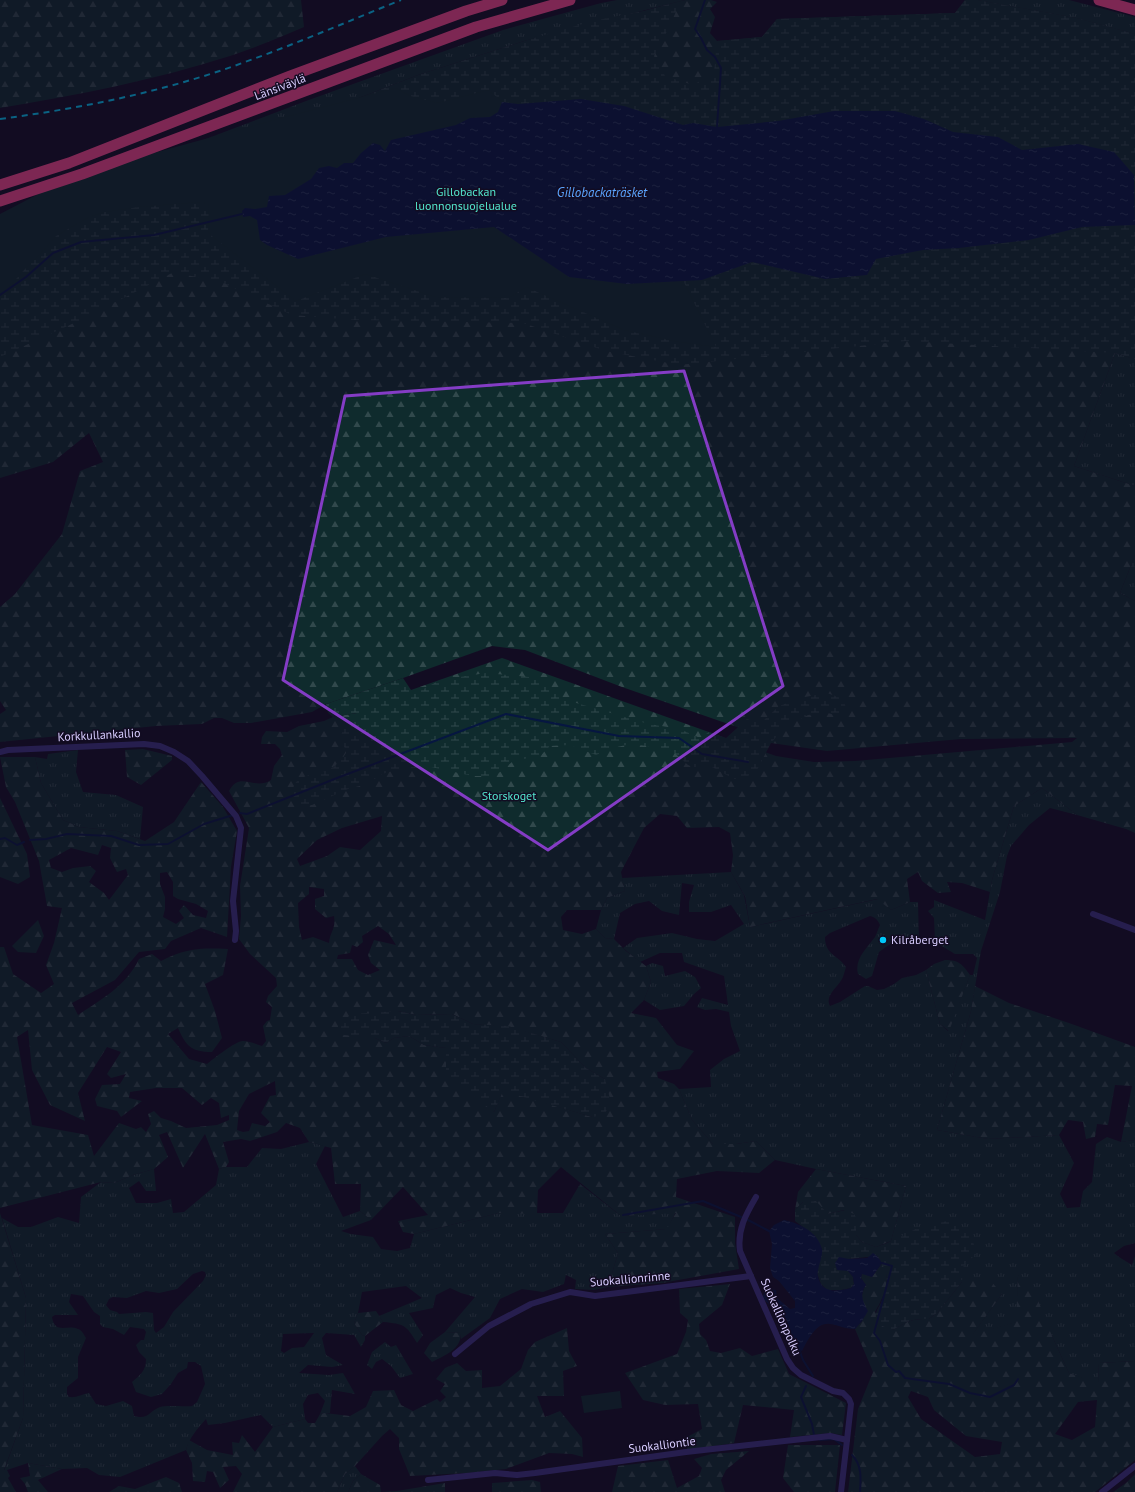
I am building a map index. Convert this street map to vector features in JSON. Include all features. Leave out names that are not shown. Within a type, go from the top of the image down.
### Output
[{"type":"highway","name":"Länsiväylä","points":[[0,185],[69,163],[290,76],[415,29],[502,0]]},
{"type":"highway","name":"Länsiväylä","points":[[0,201],[82,174],[476,27],[570,0]]},
{"type":"highway","points":[[1099,0],[1135,10]]},
{"type":"street","name":"Korkkullankallio","points":[[0,752],[8,750],[144,744],[167,749],[188,762],[228,805],[236,816],[241,828],[233,901],[236,931],[234,940]]},
{"type":"street","points":[[1093,914],[1135,930]]},
{"type":"street","name":"Suokallionpolku","points":[[756,1197],[745,1217],[738,1240],[740,1250],[787,1358],[793,1368],[801,1375],[833,1391],[843,1393],[849,1399],[851,1404],[847,1440]]},
{"type":"street","name":"Suokallionrinne","points":[[455,1354],[488,1326],[531,1304],[561,1294],[570,1292],[595,1296],[751,1276]]},
{"type":"street","name":"Suokalliontie","points":[[428,1480],[495,1473],[517,1475],[830,1436],[847,1440]]},
{"type":"street","points":[[841,1492],[847,1440]]},
{"type":"street","points":[[1102,1492],[1135,1466]]},
{"type":"highlighted area","points":[[684,371],[783,686],[548,850],[283,680],[345,396]]},
{"type":"green space","points":[[0,0],[301,0],[304,27],[239,53],[202,65],[145,80],[0,108]]},
{"type":"green space","points":[[617,0],[685,0],[524,41],[418,75],[320,113],[174,151],[306,101],[503,30]]},
{"type":"green space","name":"Storskoget","points":[[685,0],[711,0],[717,2],[710,9],[715,17],[710,33],[717,41],[762,37],[777,19],[955,13],[965,0],[977,0],[1076,18],[1135,34],[1135,359],[1115,353],[1074,466],[1135,486],[1135,555],[1120,593],[1135,601],[1135,833],[1077,815],[1042,788],[1014,806],[992,880],[990,892],[962,883],[947,882],[951,892],[938,893],[922,881],[918,872],[907,879],[910,902],[891,910],[877,899],[750,927],[745,896],[731,872],[733,855],[730,833],[719,827],[687,828],[677,816],[660,814],[644,828],[621,872],[625,891],[607,898],[601,910],[567,910],[561,917],[563,930],[582,934],[596,929],[605,938],[614,939],[626,951],[646,966],[651,982],[644,1000],[631,1013],[656,1018],[677,1045],[694,1051],[680,1069],[657,1072],[658,1078],[674,1084],[679,1089],[692,1120],[713,1144],[736,1144],[756,1141],[775,1160],[759,1173],[717,1171],[677,1179],[676,1197],[735,1217],[735,1243],[739,1269],[662,1283],[608,1287],[618,1253],[605,1234],[666,1229],[676,1213],[621,1216],[561,1167],[538,1190],[537,1214],[499,1213],[414,1234],[403,1232],[398,1221],[428,1215],[403,1187],[371,1220],[360,1211],[361,1184],[335,1184],[331,1148],[309,1142],[300,1128],[286,1123],[277,1132],[250,1141],[241,1139],[223,1142],[229,1162],[226,1167],[219,1169],[205,1134],[183,1168],[167,1132],[159,1135],[168,1157],[154,1169],[133,1175],[114,1183],[101,1182],[0,1208],[0,947],[4,947],[13,974],[41,993],[54,984],[46,965],[54,943],[62,908],[47,906],[39,861],[15,802],[6,787],[0,757],[35,757],[41,783],[63,820],[79,827],[117,831],[145,841],[174,822],[201,782],[223,807],[237,831],[231,867],[227,937],[201,928],[171,941],[165,949],[139,952],[115,980],[72,1003],[78,1015],[113,991],[134,969],[139,959],[152,954],[161,961],[186,951],[228,949],[223,975],[205,984],[215,1011],[222,1038],[212,1052],[205,1052],[190,1047],[178,1028],[168,1034],[189,1059],[207,1064],[240,1041],[262,1046],[266,1041],[263,1026],[270,1020],[272,1007],[266,1002],[268,996],[277,986],[276,978],[250,954],[239,939],[241,916],[240,886],[249,828],[229,791],[233,785],[238,782],[265,783],[271,780],[274,766],[282,755],[280,749],[275,744],[261,744],[262,737],[266,731],[287,732],[299,726],[324,721],[333,717],[357,713],[411,690],[502,658],[776,756],[814,762],[855,761],[1072,742],[1077,738],[961,739],[827,751],[771,743],[737,727],[622,687],[525,650],[492,646],[326,704],[312,712],[251,723],[234,723],[222,718],[214,718],[202,724],[156,726],[0,742],[0,714],[6,710],[0,701],[0,607],[15,594],[62,534],[80,471],[103,462],[89,433],[53,462],[0,478],[0,227],[593,21],[644,11]],"holes":[[[382,816],[381,831],[360,850],[340,847],[327,856],[300,866],[297,859],[317,840],[342,828]],[[102,845],[111,848],[110,858],[117,872],[126,869],[128,875],[109,900],[104,893],[89,882],[96,871],[90,866],[73,868],[62,872],[51,868],[49,860],[71,848],[98,855]],[[167,872],[173,882],[173,896],[196,904],[208,911],[206,918],[193,915],[184,905],[179,911],[184,918],[176,924],[163,917],[165,897],[160,884],[160,873]],[[309,887],[324,889],[324,896],[315,899],[315,909],[326,918],[334,916],[334,928],[330,936],[329,943],[313,937],[302,940],[299,927],[298,903],[309,894]],[[378,926],[389,934],[396,945],[374,940],[368,955],[371,963],[380,970],[368,975],[358,970],[352,959],[337,959],[338,955],[350,953],[352,945],[357,947],[363,942],[362,936]],[[398,1011],[416,1015],[452,1014],[473,1024],[509,1027],[561,1042],[586,1068],[605,1079],[592,1117],[503,1090],[494,1112],[446,1054],[446,1048],[424,1045],[409,1036],[394,1038],[386,1043],[375,1038]],[[28,1030],[32,1070],[50,1105],[85,1121],[78,1093],[107,1047],[121,1052],[107,1074],[111,1078],[126,1074],[120,1084],[102,1085],[95,1099],[97,1106],[117,1111],[121,1117],[142,1101],[129,1098],[130,1092],[156,1088],[182,1088],[202,1105],[211,1098],[219,1103],[221,1118],[229,1115],[229,1120],[217,1125],[186,1128],[161,1118],[154,1111],[148,1114],[151,1124],[146,1132],[141,1127],[136,1129],[119,1123],[94,1156],[88,1135],[32,1125],[17,1037]],[[275,1081],[276,1095],[270,1096],[261,1113],[270,1122],[265,1126],[252,1123],[249,1131],[243,1132],[237,1130],[239,1111],[249,1094]]]},
{"type":"green space","points":[[965,0],[977,0],[1076,18],[1135,34],[1135,199],[1134,175],[1078,144],[1022,150],[998,137],[953,132],[924,119],[778,121],[717,127],[693,123],[683,125],[581,99],[518,104],[502,102],[627,284],[702,280],[752,262],[825,279],[867,275],[876,259],[923,250],[959,248],[1029,240],[1082,227],[1135,225],[1135,359],[1115,353],[906,341],[679,365],[606,351],[523,323],[355,320],[292,315],[217,280],[172,273],[85,318],[0,357],[0,227],[320,113],[418,75],[524,41],[593,21],[644,11],[681,1],[654,56],[665,76],[693,85],[714,73],[717,41],[762,37],[777,19],[955,13]]},
{"type":"green space","points":[[977,0],[1069,0],[1135,17],[1135,34],[1076,18]]},
{"type":"green space","name":"Gillobackan luonnonsuojelualue","points":[[396,88],[410,96],[438,103],[488,90],[653,220],[716,347],[679,342],[624,330],[526,287],[509,298],[436,297],[365,274],[296,301],[208,233],[209,204],[200,202],[139,207],[105,212],[89,217],[56,236],[9,287],[0,294],[0,214],[48,189],[150,154]]},
{"type":"green space","points":[[1115,353],[1135,359],[1135,486],[1074,466]]},
{"type":"green space","points":[[1135,555],[1135,601],[1120,593]]},
{"type":"green space","points":[[486,673],[529,677],[544,683],[566,700],[649,724],[680,729],[700,738],[709,732],[726,738],[747,719],[761,723],[779,706],[805,697],[827,693],[841,698],[846,707],[844,713],[838,716],[828,713],[808,715],[785,727],[771,743],[757,770],[745,778],[734,779],[712,767],[694,767],[688,765],[670,749],[631,744],[617,747],[596,755],[569,745],[550,746],[540,756],[513,761],[502,771],[492,776],[473,776],[431,767],[399,769],[382,774],[367,784],[348,789],[312,805],[302,805],[294,799],[293,791],[297,781],[301,778],[331,768],[340,761],[346,753],[341,737],[343,729],[357,713],[333,717],[328,713],[326,704],[403,678],[411,690],[418,692],[440,680]]},
{"type":"green space","points":[[143,749],[172,756],[172,760],[141,785],[127,777],[125,750]]},
{"type":"green space","points":[[78,750],[76,772],[83,792],[116,795],[143,807],[140,839],[117,831],[79,827],[63,820],[41,783],[35,757],[47,759],[48,754]]},
{"type":"green space","points":[[1042,788],[1077,815],[1050,808],[1029,825],[1011,846],[1007,856],[1000,892],[981,951],[971,1011],[937,1130],[988,1139],[1059,1135],[1074,1163],[1060,1194],[1067,1208],[1080,1207],[1083,1191],[1092,1182],[1096,1144],[1107,1137],[1121,1142],[1135,1140],[1135,1243],[1124,1246],[1114,1253],[1132,1265],[1135,1256],[1135,1361],[1099,1363],[1098,1384],[1069,1373],[1052,1336],[1018,1275],[1017,1322],[972,1335],[1002,1294],[962,1282],[891,1241],[906,1186],[775,1160],[756,1141],[736,1144],[713,1144],[692,1120],[679,1089],[711,1087],[710,1070],[724,1059],[740,1051],[731,1026],[729,1012],[716,1009],[705,1010],[697,1007],[702,998],[728,1005],[724,976],[684,962],[682,953],[660,953],[640,962],[623,948],[637,938],[672,933],[697,939],[715,941],[744,924],[731,905],[711,912],[689,912],[689,902],[694,885],[682,883],[679,915],[662,911],[649,901],[635,904],[620,913],[614,939],[605,938],[596,929],[601,910],[607,898],[625,891],[622,878],[731,872],[744,895],[750,927],[878,899],[891,910],[910,902],[918,902],[919,942],[897,939],[879,952],[872,976],[866,979],[858,974],[858,963],[862,954],[875,937],[880,925],[876,919],[870,916],[830,933],[825,937],[827,948],[846,967],[841,981],[830,995],[829,1002],[830,1006],[840,1002],[865,986],[877,990],[884,989],[902,978],[916,975],[926,970],[940,1024],[948,1031],[970,975],[973,975],[977,958],[973,954],[955,954],[935,942],[934,918],[928,911],[934,907],[934,900],[985,920],[992,880],[1014,806]]},
{"type":"green space","points":[[0,798],[27,854],[30,877],[18,884],[0,877]]},
{"type":"green space","points":[[38,920],[44,936],[36,953],[18,952],[12,946]]},
{"type":"green space","points":[[945,960],[960,963],[970,975],[949,1031],[940,1024],[926,970],[934,964]]},
{"type":"green space","points":[[652,963],[663,966],[665,976],[685,971],[695,977],[701,988],[684,1006],[660,1010],[644,1000],[651,982],[646,966]]},
{"type":"green space","points":[[975,986],[1009,1003],[1135,1047],[1135,1140],[1121,1142],[1132,1086],[1115,1085],[1108,1125],[1097,1124],[1095,1137],[1086,1139],[1083,1122],[1068,1120],[1059,1135],[988,1139],[937,1130],[971,1011]]},
{"type":"green space","points":[[398,1011],[416,1015],[452,1014],[473,1024],[508,1026],[561,1042],[586,1068],[605,1079],[611,1103],[604,1115],[592,1117],[503,1091],[494,1112],[446,1075],[446,1048],[424,1045],[409,1036],[394,1038],[386,1043],[375,1038],[344,1035],[338,1032],[338,1024],[352,1014]]},
{"type":"green space","points":[[309,1142],[325,1146],[316,1164],[343,1217],[360,1211],[371,1220],[341,1231],[373,1237],[381,1249],[397,1251],[410,1248],[414,1234],[499,1213],[563,1213],[580,1184],[621,1216],[676,1212],[667,1229],[605,1234],[618,1253],[608,1287],[594,1290],[575,1289],[576,1280],[566,1275],[564,1284],[543,1292],[522,1289],[500,1299],[490,1318],[461,1339],[461,1333],[445,1332],[475,1297],[450,1288],[436,1295],[433,1308],[409,1313],[423,1335],[417,1343],[404,1326],[383,1322],[379,1316],[422,1298],[406,1286],[362,1292],[358,1313],[354,1323],[362,1335],[365,1336],[365,1340],[361,1347],[354,1335],[326,1333],[322,1338],[326,1355],[343,1365],[332,1367],[308,1365],[299,1373],[329,1375],[343,1373],[355,1394],[332,1390],[330,1413],[320,1414],[325,1401],[318,1393],[308,1395],[303,1404],[305,1419],[273,1427],[261,1415],[208,1425],[206,1419],[194,1433],[186,1450],[120,1477],[99,1475],[87,1468],[62,1469],[28,1463],[4,1471],[23,1418],[26,1298],[2,1218],[18,1227],[31,1227],[58,1217],[79,1223],[81,1197],[101,1182],[114,1183],[133,1175],[154,1169],[156,1191],[146,1191],[139,1181],[129,1188],[136,1203],[157,1203],[171,1199],[173,1213],[184,1212],[216,1185],[219,1169],[226,1167],[247,1167],[262,1148],[281,1149]],"holes":[[[202,1271],[205,1272],[206,1275],[203,1281],[173,1312],[164,1327],[156,1333],[154,1330],[153,1313],[146,1312],[119,1314],[110,1310],[106,1305],[109,1299],[113,1297],[127,1298],[146,1291],[159,1293],[177,1289],[193,1274]],[[71,1294],[83,1296],[94,1312],[100,1316],[100,1324],[103,1327],[113,1329],[124,1335],[130,1327],[144,1329],[146,1332],[144,1340],[141,1340],[136,1345],[139,1352],[146,1359],[146,1363],[142,1372],[132,1382],[136,1392],[151,1397],[162,1394],[178,1373],[187,1368],[188,1362],[195,1362],[201,1366],[205,1384],[197,1402],[192,1406],[160,1407],[146,1416],[139,1417],[134,1416],[132,1406],[123,1401],[106,1406],[96,1404],[89,1393],[69,1397],[67,1394],[67,1387],[78,1378],[78,1357],[86,1338],[79,1330],[74,1328],[62,1328],[56,1326],[54,1322],[52,1317],[55,1315],[78,1315],[69,1302]],[[314,1333],[304,1347],[292,1348],[284,1353],[281,1351],[283,1334]]]},
{"type":"green space","points":[[816,1169],[906,1186],[891,1241],[876,1247],[862,1242],[856,1235],[856,1219],[844,1210],[828,1214],[803,1202],[795,1210],[798,1192]]},
{"type":"green space","points":[[816,1201],[828,1214],[845,1210],[854,1214],[856,1219],[856,1235],[862,1242],[876,1247],[918,1228],[951,1220],[965,1230],[972,1239],[976,1255],[966,1262],[963,1267],[962,1282],[938,1312],[929,1319],[910,1321],[893,1330],[882,1326],[876,1321],[876,1312],[882,1300],[887,1282],[886,1272],[877,1256],[849,1259],[848,1271],[853,1277],[854,1284],[851,1288],[827,1290],[821,1284],[817,1273],[822,1249],[815,1236],[795,1221],[795,1210],[803,1202]]},
{"type":"green space","points":[[0,1213],[26,1298],[23,1418],[4,1470],[7,1470],[10,1476],[8,1478],[16,1492],[0,1492]]},
{"type":"green space","points":[[882,1263],[887,1275],[886,1288],[875,1312],[893,1330],[910,1321],[929,1319],[938,1312],[962,1282],[989,1279],[1002,1294],[973,1334],[1016,1322],[1018,1275],[1034,1290],[1052,1336],[1069,1373],[1098,1383],[1099,1363],[1135,1361],[1135,1460],[1095,1492],[848,1492],[858,1409],[873,1372],[855,1329],[862,1321],[862,1293],[866,1285],[861,1278],[862,1273],[872,1277]],"holes":[[[911,1391],[928,1397],[934,1410],[966,1436],[1002,1442],[1000,1454],[975,1457],[921,1419],[908,1397]],[[1097,1400],[1095,1427],[1072,1440],[1055,1434],[1078,1402]]]},
{"type":"green space","points":[[730,1284],[722,1305],[699,1324],[700,1334],[706,1340],[710,1351],[721,1353],[740,1348],[752,1356],[778,1349],[789,1374],[846,1403],[842,1435],[830,1433],[790,1437],[794,1410],[743,1405],[734,1443],[687,1450],[687,1437],[702,1429],[698,1404],[665,1405],[643,1400],[625,1373],[677,1354],[686,1332],[688,1320],[680,1313],[679,1289]]},
{"type":"green space","points":[[376,1311],[383,1322],[365,1336],[362,1335],[354,1323],[358,1313]]},
{"type":"green space","points":[[567,1328],[569,1351],[577,1366],[563,1371],[564,1396],[537,1396],[545,1417],[560,1411],[582,1438],[583,1457],[572,1454],[549,1453],[506,1469],[410,1476],[399,1449],[399,1438],[390,1429],[355,1466],[345,1474],[337,1492],[233,1492],[242,1474],[236,1466],[223,1467],[229,1480],[220,1488],[213,1472],[207,1471],[205,1482],[193,1481],[192,1463],[186,1450],[189,1440],[207,1450],[233,1455],[232,1442],[239,1443],[242,1435],[255,1452],[273,1427],[305,1419],[308,1423],[315,1423],[320,1414],[325,1413],[350,1416],[366,1407],[373,1391],[394,1390],[401,1405],[413,1411],[437,1399],[440,1402],[446,1397],[440,1391],[445,1384],[436,1379],[445,1368],[457,1363],[466,1371],[482,1370],[482,1388],[500,1386],[521,1369],[528,1350],[535,1342]]},
{"type":"green space","points":[[445,1332],[461,1333],[458,1344],[447,1354],[432,1362],[424,1353],[430,1343]]},
{"type":"green space","points":[[385,1342],[391,1347],[396,1345],[413,1374],[400,1378],[391,1366],[382,1359],[376,1362],[372,1369],[367,1365],[372,1352]]},
{"type":"green space","points":[[620,1391],[622,1408],[584,1413],[581,1396]]},
{"type":"green space","points":[[788,1445],[840,1445],[835,1492],[794,1492],[783,1478]]},
{"type":"green space","points":[[749,1451],[726,1470],[721,1480],[725,1492],[612,1492],[618,1466],[668,1460],[677,1488],[699,1476],[702,1468],[694,1459],[711,1454]]},
{"type":"green space","points":[[28,1463],[62,1469],[38,1480],[48,1492],[28,1492],[25,1484],[20,1478],[30,1476]]},
{"type":"green space","points":[[355,1466],[361,1474],[353,1481],[348,1492],[337,1492],[345,1474]]},
{"type":"green space","points":[[361,1474],[380,1485],[381,1492],[348,1492],[353,1481]]},
{"type":"green space","points":[[1135,1474],[1135,1492],[1113,1492],[1126,1483]]},
{"type":"green space","points":[[166,1477],[179,1483],[182,1492],[109,1492],[119,1486],[135,1489]]},
{"type":"green space","points":[[532,1480],[540,1482],[541,1492],[492,1492],[492,1483]]},
{"type":"green space","points":[[445,1483],[445,1492],[381,1492],[397,1491]]},
{"type":"water","name":"Gillobackaträsket","points":[[581,99],[624,106],[683,125],[693,123],[717,127],[778,121],[834,111],[895,111],[924,119],[953,132],[998,137],[1022,150],[1078,144],[1114,152],[1134,175],[1135,225],[1082,227],[1029,240],[959,248],[923,250],[876,259],[867,275],[825,279],[752,262],[702,280],[627,284],[569,277],[494,227],[386,237],[298,259],[267,245],[260,240],[257,220],[250,216],[243,217],[242,211],[245,208],[255,209],[267,207],[269,196],[285,195],[311,179],[319,168],[329,166],[337,168],[344,163],[353,163],[361,153],[373,143],[380,145],[385,151],[391,140],[456,125],[470,118],[490,117],[498,112],[502,102],[518,104]]},
{"type":"water","points":[[784,1220],[796,1223],[807,1229],[820,1243],[822,1251],[818,1276],[824,1288],[832,1290],[846,1289],[851,1288],[854,1284],[853,1277],[848,1271],[837,1270],[835,1263],[839,1257],[849,1259],[867,1258],[873,1253],[882,1263],[872,1277],[862,1274],[861,1278],[866,1285],[862,1298],[868,1311],[855,1329],[825,1324],[813,1333],[802,1351],[796,1347],[787,1321],[780,1308],[771,1306],[762,1298],[766,1289],[776,1290],[777,1298],[790,1309],[795,1308],[795,1301],[779,1281],[773,1277],[770,1268],[772,1244],[769,1231],[774,1225]]},
{"type":"waterway","points":[[705,0],[695,29],[707,50],[715,57],[721,68],[717,127]]},
{"type":"waterway","points":[[0,295],[26,277],[53,253],[81,242],[154,235],[242,214]]},
{"type":"waterway","points":[[240,813],[247,814],[506,714],[619,736],[679,738],[702,754],[748,762]]},
{"type":"waterway","points":[[30,840],[46,839],[67,834],[111,836],[139,845],[168,844],[204,824],[233,815]]},
{"type":"waterway","points":[[0,839],[5,838],[17,845],[24,842]]},
{"type":"waterway","points":[[623,1215],[703,1201],[741,1217]]},
{"type":"waterway","points":[[748,1220],[769,1231]]},
{"type":"waterway","points":[[882,1263],[892,1266],[874,1333],[880,1341],[888,1365],[896,1372],[899,1371],[905,1378],[949,1384],[970,1393],[990,1397],[1014,1385],[1018,1379]]},
{"type":"waterway","points":[[799,1349],[803,1360],[813,1376]]},
{"type":"waterway","points":[[806,1386],[801,1397],[812,1424],[814,1435]]},
{"type":"waterway","points":[[820,1440],[834,1439],[842,1445]]},
{"type":"waterway","points":[[852,1455],[859,1467],[861,1477],[860,1492]]},
{"type":"railway","points":[[0,119],[93,104],[185,82],[265,55],[401,0]]},
{"type":"place","name":"Kilråberget","points":[[883,940]]}]
